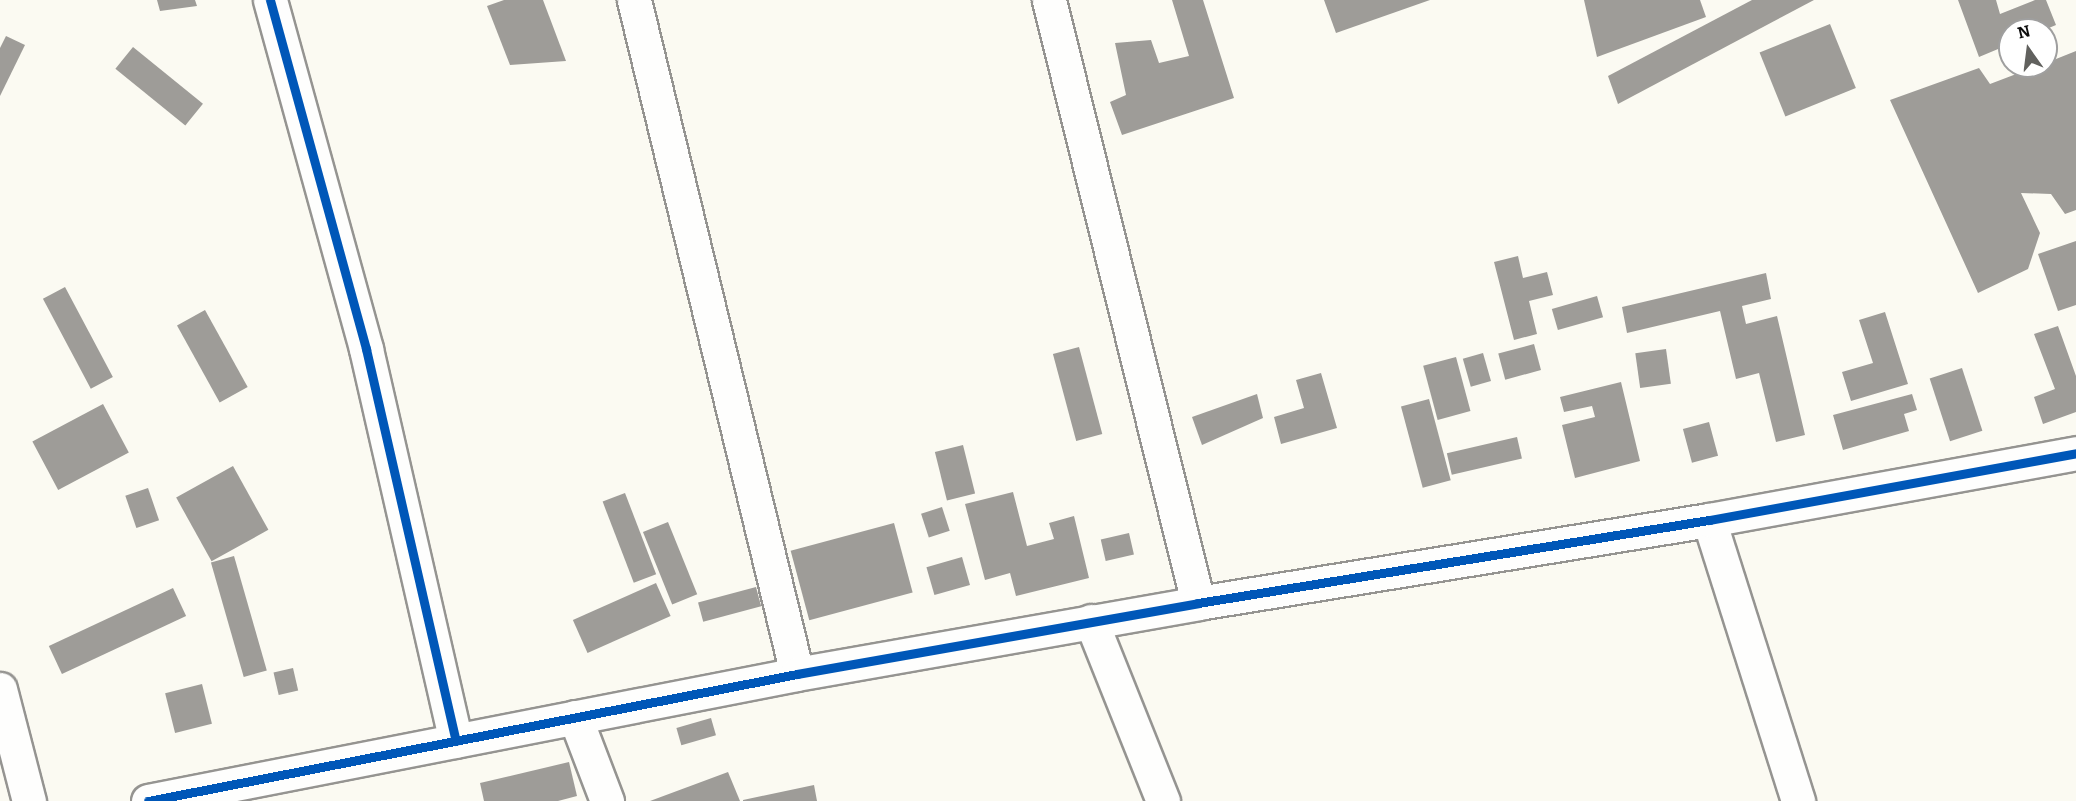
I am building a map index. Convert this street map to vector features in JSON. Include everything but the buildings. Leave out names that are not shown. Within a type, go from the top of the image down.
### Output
[{"type":"street","points":[[270,0],[366,349],[456,741]]},
{"type":"street","points":[[634,0],[797,674]]},
{"type":"street","points":[[1049,0],[1198,603]]},
{"type":"street","points":[[148,801],[797,674],[1091,621],[1709,520],[2076,453]]},
{"type":"street","points":[[1709,520],[1798,801]]},
{"type":"street","points":[[1091,621],[1163,801]]},
{"type":"street","points":[[0,689],[29,801]]},
{"type":"street","points":[[575,717],[607,801]]},
{"type":"cycle path","points":[[270,0],[366,349],[456,741]]},
{"type":"cycle path","points":[[148,801],[797,674],[1198,603],[1709,520],[2076,453]]}]
